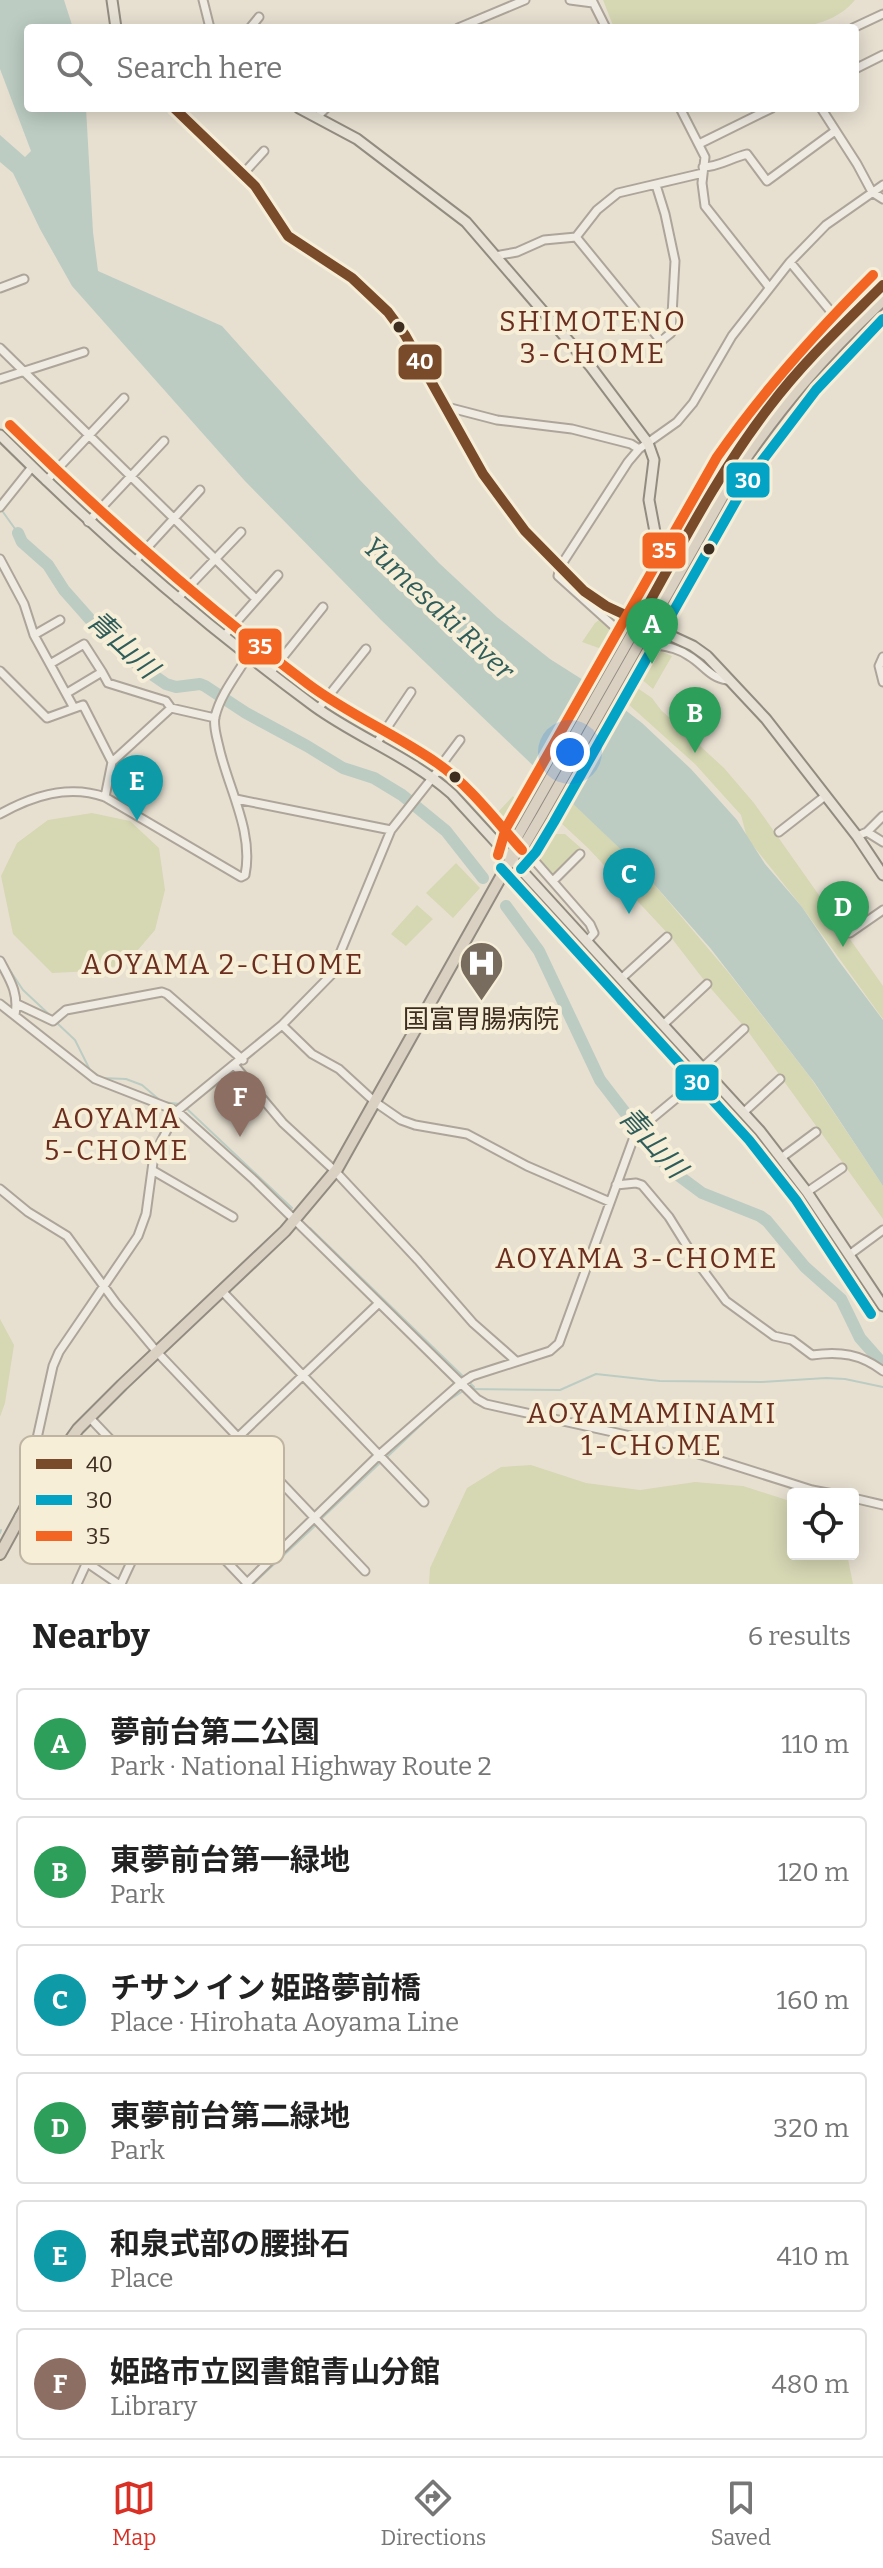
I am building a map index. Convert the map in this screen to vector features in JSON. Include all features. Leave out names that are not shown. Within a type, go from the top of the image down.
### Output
[{"type":"highway","points":[[644,623],[669,569],[716,486],[756,424],[793,377],[883,285]]},
{"type":"highway","points":[[73,1436],[89,1417],[295,1221],[335,1171],[511,859],[518,835],[538,811],[644,623],[718,502],[767,426],[814,368],[883,300]]},
{"type":"highway","points":[[0,1554],[19,1516]]},
{"type":"main road","points":[[112,0],[115,24]]},
{"type":"main road","points":[[307,112],[357,139],[466,222],[591,367],[654,460],[649,500],[661,564],[669,569]]},
{"type":"main road","points":[[0,435],[88,522],[248,656],[318,709],[376,744],[436,774],[744,1112],[807,1192],[882,1303]]},
{"type":"main road","points":[[644,623],[707,656],[766,719],[825,796],[862,834],[883,875]]},
{"type":"street","points":[[203,0],[209,24]]},
{"type":"street","points":[[468,24],[525,0]]},
{"type":"street","points":[[570,0],[592,2],[604,24]]},
{"type":"street","points":[[859,25],[883,14]]},
{"type":"street","points":[[253,24],[259,17]]},
{"type":"street","points":[[859,67],[883,55]]},
{"type":"street","points":[[178,112],[243,174],[295,242],[339,268],[388,312],[504,505],[560,567],[584,591],[606,606],[644,623]]},
{"type":"street","points":[[317,117],[322,112]]},
{"type":"street","points":[[682,112],[705,157],[702,196],[705,206],[769,287]]},
{"type":"street","points":[[699,144],[764,112]]},
{"type":"street","points":[[823,112],[872,192],[883,199]]},
{"type":"street","points":[[495,256],[517,252],[544,240],[576,237],[606,200],[618,193],[714,167],[729,158],[747,154],[767,181],[835,131]]},
{"type":"street","points":[[243,174],[264,151]]},
{"type":"street","points":[[576,237],[661,341],[671,333],[675,261],[656,185]]},
{"type":"street","points":[[619,631],[558,576],[560,567],[628,462],[677,422],[693,403],[732,336],[790,262],[826,225],[883,185]]},
{"type":"street","points":[[790,262],[842,325]]},
{"type":"street","points":[[0,288],[24,279]]},
{"type":"street","points":[[0,348],[256,599]]},
{"type":"street","points":[[0,379],[84,352]]},
{"type":"street","points":[[46,481],[124,398]]},
{"type":"street","points":[[443,406],[497,420],[572,429],[644,446]]},
{"type":"street","points":[[88,522],[164,441]]},
{"type":"street","points":[[0,507],[32,467]]},
{"type":"street","points":[[134,562],[200,490]]},
{"type":"street","points":[[177,599],[241,532]]},
{"type":"street","points":[[0,559],[3,573],[24,604],[34,635],[74,708]]},
{"type":"street","points":[[224,636],[278,575]]},
{"type":"street","points":[[270,673],[323,607]]},
{"type":"street","points":[[34,635],[60,620]]},
{"type":"street","points":[[50,664],[84,644],[108,683],[166,701],[171,708],[215,718]]},
{"type":"street","points":[[658,645],[676,648],[719,679],[727,680]]},
{"type":"street","points":[[318,709],[366,649]]},
{"type":"street","points":[[0,814],[21,802],[64,791],[87,791],[105,797],[241,877],[245,875],[247,853],[236,799],[222,759],[215,718],[248,656]]},
{"type":"street","points":[[883,657],[879,666],[883,682]]},
{"type":"street","points":[[0,671],[47,718],[83,705],[112,762]]},
{"type":"street","points":[[67,693],[102,672]]},
{"type":"street","points":[[376,744],[411,692]]},
{"type":"street","points":[[105,797],[112,762],[171,708]]},
{"type":"street","points":[[38,1436],[59,1352],[138,1236],[146,1214],[154,1155],[181,1108],[243,1060],[331,975],[391,830],[460,740]]},
{"type":"street","points":[[436,774],[462,785],[502,825]]},
{"type":"street","points":[[779,832],[825,796]]},
{"type":"street","points":[[236,799],[391,830]]},
{"type":"street","points":[[883,816],[862,834],[883,842]]},
{"type":"street","points":[[553,881],[580,854]]},
{"type":"street","points":[[534,860],[590,924],[594,933],[587,941]]},
{"type":"street","points":[[850,933],[883,910]]},
{"type":"street","points":[[622,978],[667,937]]},
{"type":"street","points":[[0,961],[16,991],[15,1015]]},
{"type":"street","points":[[664,1024],[707,984]]},
{"type":"street","points":[[17,1004],[53,1021],[66,1010],[162,992],[243,1060]]},
{"type":"street","points":[[0,1004],[95,1079],[181,1108],[468,1392],[486,1404],[667,1444],[806,1488]]},
{"type":"street","points":[[282,1025],[312,1054],[339,1069],[375,1102],[401,1120],[467,1134],[527,1166],[610,1202]]},
{"type":"street","points":[[284,1552],[318,1522],[378,1456],[460,1384],[472,1376],[550,1351],[559,1343],[634,1137],[744,1029]]},
{"type":"street","points":[[235,1066],[283,1123],[335,1171],[473,1323],[516,1361]]},
{"type":"street","points":[[744,1112],[780,1079]]},
{"type":"street","points":[[781,1158],[816,1132]]},
{"type":"street","points":[[807,1192],[842,1168]]},
{"type":"street","points":[[152,1170],[233,1217]]},
{"type":"street","points":[[616,1185],[642,1185],[669,1217],[706,1276],[726,1301],[751,1321],[781,1339],[792,1340],[812,1355],[834,1352],[865,1358],[883,1371]]},
{"type":"street","points":[[0,1189],[28,1212],[67,1236],[157,1352],[236,1436]]},
{"type":"street","points":[[849,1255],[883,1230]]},
{"type":"street","points":[[222,1291],[424,1502]]},
{"type":"street","points":[[240,1436],[379,1303]]},
{"type":"street","points":[[89,1417],[107,1436]]},
{"type":"street","points":[[284,1486],[365,1571]]},
{"type":"street","points":[[859,1499],[883,1505]]},
{"type":"street","points":[[77,1584],[86,1564]]},
{"type":"street","points":[[90,1564],[119,1584],[129,1564]]},
{"type":"street","points":[[228,1564],[247,1584],[270,1564]]},
{"type":"green space","points":[[603,0],[855,0],[841,13],[814,24],[612,24]]},
{"type":"green space","points":[[599,620],[616,634],[607,651],[582,642]]},
{"type":"green space","points":[[647,645],[672,656],[653,689],[633,672]]},
{"type":"green space","points":[[636,687],[652,698],[724,768],[754,803],[883,986],[883,1019],[802,907],[747,838],[741,815],[695,764],[627,703]]},
{"type":"green space","points":[[513,796],[523,811],[513,827],[499,815],[499,811]]},
{"type":"green space","points":[[571,801],[641,869],[728,972],[810,1077],[883,1186],[883,1219],[747,1030],[670,936],[560,822]]},
{"type":"green space","points":[[92,813],[130,821],[159,848],[165,890],[155,930],[126,964],[93,971],[52,973],[13,934],[1,876],[17,843],[48,820]]},
{"type":"green space","points":[[546,834],[565,834],[581,848],[553,876],[534,851]]},
{"type":"green space","points":[[456,863],[480,888],[453,918],[426,893]]},
{"type":"green space","points":[[417,905],[433,919],[406,946],[391,934]]},
{"type":"green space","points":[[0,1319],[14,1345],[0,1417]]},
{"type":"green space","points":[[531,1465],[586,1483],[640,1490],[695,1482],[743,1486],[787,1500],[787,1560],[848,1560],[853,1584],[429,1584],[430,1568],[467,1488],[501,1467]]},
{"type":"water","name":"Yumesaki River","points":[[0,0],[64,0],[72,24],[24,24],[24,112],[86,112],[98,271],[222,326],[439,563],[497,617],[550,659],[602,692],[642,723],[691,769],[737,820],[765,864],[802,907],[883,1020],[883,1186],[814,1082],[711,949],[637,865],[381,620],[244,480],[72,286],[13,173],[0,162],[0,135],[25,157],[31,151],[0,69]]},
{"type":"waterway","points":[[3,512],[18,533]]},
{"type":"waterway","name":"青山川","points":[[18,533],[22,542],[48,565],[64,590],[128,658],[166,684],[176,687],[205,686],[343,768],[374,778],[402,795],[446,831],[483,878]]},
{"type":"waterway","name":"青山川","points":[[506,906],[539,951],[600,1080],[667,1167],[702,1193],[767,1221],[805,1267],[841,1299],[860,1338],[883,1364]]},
{"type":"waterway","points":[[5,963],[23,990],[53,1018]]},
{"type":"waterway","points":[[57,1023],[75,1040],[90,1070],[102,1078],[126,1079],[142,1085],[162,1102],[180,1104]]},
{"type":"waterway","points":[[185,1107],[292,1208]]},
{"type":"waterway","points":[[310,1228],[474,1387]]},
{"type":"waterway","points":[[469,1389],[560,1390],[596,1374],[660,1381],[761,1382],[826,1378],[883,1387]]},
{"type":"waterway","points":[[387,1457],[443,1404],[463,1391]]},
{"type":"waterway","points":[[320,1520],[382,1461]]},
{"type":"waterway","points":[[284,1555],[316,1525]]},
{"type":"waterway","points":[[253,1584],[274,1564]]},
{"type":"tunnel","points":[[619,631],[658,645]]},
{"type":"tunnel","points":[[502,825],[534,860]]},
{"type":"transit line","name":"40","points":[[178,112],[255,186],[288,236],[352,278],[388,312],[405,335],[483,474],[525,531],[584,591],[606,606],[649,626]]},
{"type":"transit line","name":"35","points":[[498,855],[506,828],[717,457],[791,363],[873,275]]},
{"type":"transit line","name":"40","points":[[639,621],[700,511],[751,431],[796,374],[883,285]]},
{"type":"transit line","name":"30","points":[[521,869],[536,852],[554,822],[749,478],[816,390],[883,319]]},
{"type":"transit line","name":"35","points":[[10,425],[154,559],[269,654],[323,695],[449,772],[522,850]]},
{"type":"transit line","name":"30","points":[[501,868],[749,1140],[796,1200],[871,1314]]},
{"type":"place","name":"夢前台第二公園","points":[[652,664]]},
{"type":"place","name":"東夢前台第一緑地","points":[[695,753]]},
{"type":"place","name":"和泉式部の腰掛石","points":[[137,821]]},
{"type":"place","name":"チサン イン 姫路夢前橋","points":[[629,914]]},
{"type":"place","name":"東夢前台第二緑地","points":[[843,947]]},
{"type":"place","name":"国富胃腸病院","points":[[481,1003]]},
{"type":"place","name":"姫路市立図書館青山分館","points":[[240,1137]]},
{"type":"district","name":"SHIMOTENO 3-CHOME","points":[[593,337]]},
{"type":"district","name":"AOYAMA 2-CHOME","points":[[223,964]]},
{"type":"district","name":"AOYAMA 5-CHOME","points":[[117,1134]]},
{"type":"district","name":"AOYAMA 3-CHOME","points":[[637,1258]]},
{"type":"district","name":"AOYAMAMINAMI 1-CHOME","points":[[652,1429]]}]
